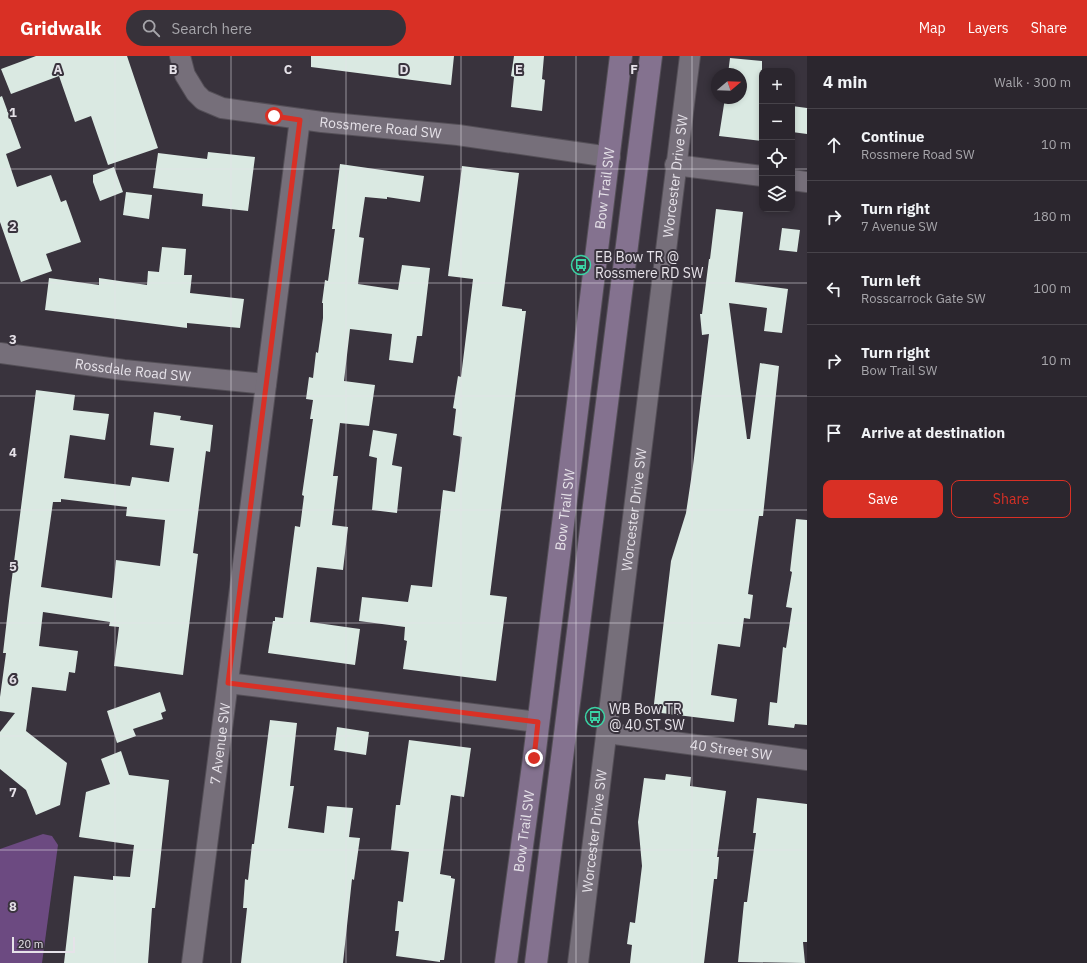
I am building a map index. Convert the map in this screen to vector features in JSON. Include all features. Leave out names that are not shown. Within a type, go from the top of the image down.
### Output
[{"type":"main road","name":"Bow Trail SW","points":[[506,963],[610,157],[621,56]]},
{"type":"main road","name":"Bow Trail SW","points":[[536,963],[651,56]]},
{"type":"street","name":"Rossmere Road SW","points":[[180,56],[190,84],[203,100],[222,108],[300,120],[458,135],[610,157]]},
{"type":"street","name":"Worcester Drive SW","points":[[578,963],[675,165],[690,56]]},
{"type":"street","name":"7 Avenue SW","points":[[192,963],[300,120]]},
{"type":"street","points":[[675,165],[759,176]]},
{"type":"street","points":[[795,180],[807,182]]},
{"type":"street","name":"Rossdale Road SW","points":[[0,353],[124,370],[266,384]]},
{"type":"street","points":[[228,683],[538,722]]},
{"type":"street","name":"40 Street SW","points":[[607,733],[807,760]]},
{"type":"shaded area","points":[[43,834],[52,836],[58,845],[42,963],[0,963],[0,849]]},
{"type":"building","points":[[36,56],[127,56],[158,148],[108,165],[91,116],[75,122],[59,76],[11,94],[1,69]]},
{"type":"building","points":[[311,56],[454,56],[451,85],[311,67]]},
{"type":"building","points":[[514,56],[544,56],[542,79],[545,80],[542,111],[511,107],[514,77],[511,76]]},
{"type":"building","points":[[730,58],[762,61],[762,68],[759,68],[759,141],[719,136],[724,104],[747,104],[747,68],[729,68]]},
{"type":"building","points":[[2,96],[21,148],[6,154],[17,187],[51,175],[61,202],[66,200],[81,242],[46,254],[52,271],[21,282],[0,222],[0,97]]},
{"type":"building","points":[[795,106],[807,108],[807,134],[795,132]]},
{"type":"building","points":[[208,152],[255,157],[248,211],[202,206],[203,194],[153,188],[158,153],[207,159]]},
{"type":"building","points":[[340,164],[424,176],[420,202],[387,197],[387,199],[365,197],[359,237],[364,238],[358,284],[398,290],[402,265],[430,268],[422,336],[417,336],[413,363],[389,360],[392,334],[350,329],[344,381],[375,385],[369,426],[340,423],[333,476],[338,476],[332,525],[348,527],[343,570],[317,567],[310,622],[360,629],[355,665],[268,653],[273,621],[275,621],[275,617],[283,618],[295,526],[300,527],[304,496],[302,495],[313,419],[310,419],[313,400],[306,399],[309,377],[313,378],[316,352],[318,353],[323,318],[322,303],[325,280],[328,281],[335,229],[332,229]]},
{"type":"building","points":[[462,166],[519,173],[502,306],[526,311],[490,595],[507,597],[496,681],[403,669],[407,641],[404,640],[405,627],[359,621],[362,597],[408,602],[411,585],[432,587],[443,490],[455,492],[462,437],[453,435],[456,409],[453,408],[458,376],[461,377],[473,279],[448,276]]},
{"type":"building","points":[[114,167],[123,192],[100,201],[93,182],[93,175]]},
{"type":"building","points":[[126,192],[152,195],[149,219],[123,215]]},
{"type":"building","points":[[716,209],[743,212],[735,282],[788,289],[782,333],[764,331],[767,308],[729,303],[747,439],[750,439],[760,363],[779,366],[763,516],[759,516],[748,594],[753,595],[750,619],[744,618],[740,647],[718,644],[711,695],[737,699],[734,722],[653,712],[671,561],[686,513],[693,466],[709,334],[702,335],[700,314],[702,314]]},
{"type":"building","points":[[782,228],[800,230],[797,252],[779,250]]},
{"type":"building","points":[[162,247],[186,249],[184,275],[192,275],[190,293],[244,299],[240,328],[187,323],[187,328],[45,310],[49,278],[99,285],[99,278],[147,285],[148,271],[159,272]]},
{"type":"building","points":[[36,390],[75,395],[73,410],[109,414],[105,440],[70,435],[64,478],[130,486],[132,477],[169,482],[174,448],[150,445],[154,412],[181,416],[180,420],[213,425],[210,452],[206,451],[193,553],[198,554],[183,675],[114,666],[119,627],[109,626],[110,622],[43,612],[39,646],[78,651],[75,673],[69,672],[66,691],[32,687],[26,731],[67,763],[60,805],[36,815],[26,790],[0,769],[0,732],[15,713],[0,711],[0,697],[6,653],[3,653]],"holes":[[[61,499],[127,507],[126,516],[165,520],[160,566],[116,560],[112,598],[41,587],[53,502],[61,502]]]},
{"type":"building","points":[[373,430],[397,434],[392,465],[402,467],[397,513],[372,510],[377,458],[369,456]]},
{"type":"building","points":[[796,519],[807,520],[807,725],[795,724],[794,728],[768,725],[770,702],[777,703],[783,647],[786,648],[792,608],[786,607],[792,572],[790,571]]},
{"type":"building","points":[[160,692],[166,711],[161,713],[163,719],[133,729],[136,736],[117,743],[107,711]]},
{"type":"building","points":[[270,720],[297,723],[290,786],[294,786],[288,828],[324,833],[327,806],[353,808],[349,837],[360,838],[354,880],[352,879],[343,963],[241,963],[247,908],[243,908],[245,879],[248,880],[252,844],[254,844]]},
{"type":"building","points":[[337,727],[369,732],[366,755],[334,750]]},
{"type":"building","points":[[409,740],[471,748],[464,797],[451,795],[440,874],[451,876],[451,878],[455,879],[444,960],[440,960],[440,962],[396,956],[399,931],[395,931],[398,901],[403,902],[409,852],[391,850],[396,805],[400,805]]},
{"type":"building","points":[[121,751],[129,775],[169,780],[155,908],[152,908],[148,963],[64,963],[74,876],[113,880],[113,876],[130,877],[134,845],[79,837],[86,792],[110,784],[101,759]]},
{"type":"building","points":[[666,774],[691,777],[690,786],[726,791],[717,857],[719,857],[717,879],[714,879],[704,963],[630,963],[632,945],[627,944],[630,922],[635,923],[642,866],[638,822],[644,778],[665,780]]},
{"type":"building","points":[[757,798],[807,804],[807,942],[803,942],[805,963],[738,962],[744,902],[747,902],[756,833],[753,833]]},
{"type":"place","name":"EB Bow TR @ Rossmere RD SW","points":[[581,265]]},
{"type":"place","name":"WB Bow TR @ 40 ST SW","points":[[595,717]]},
{"type":"route","points":[[274,116],[300,120],[228,683],[385,701],[538,722],[534,758]]}]
